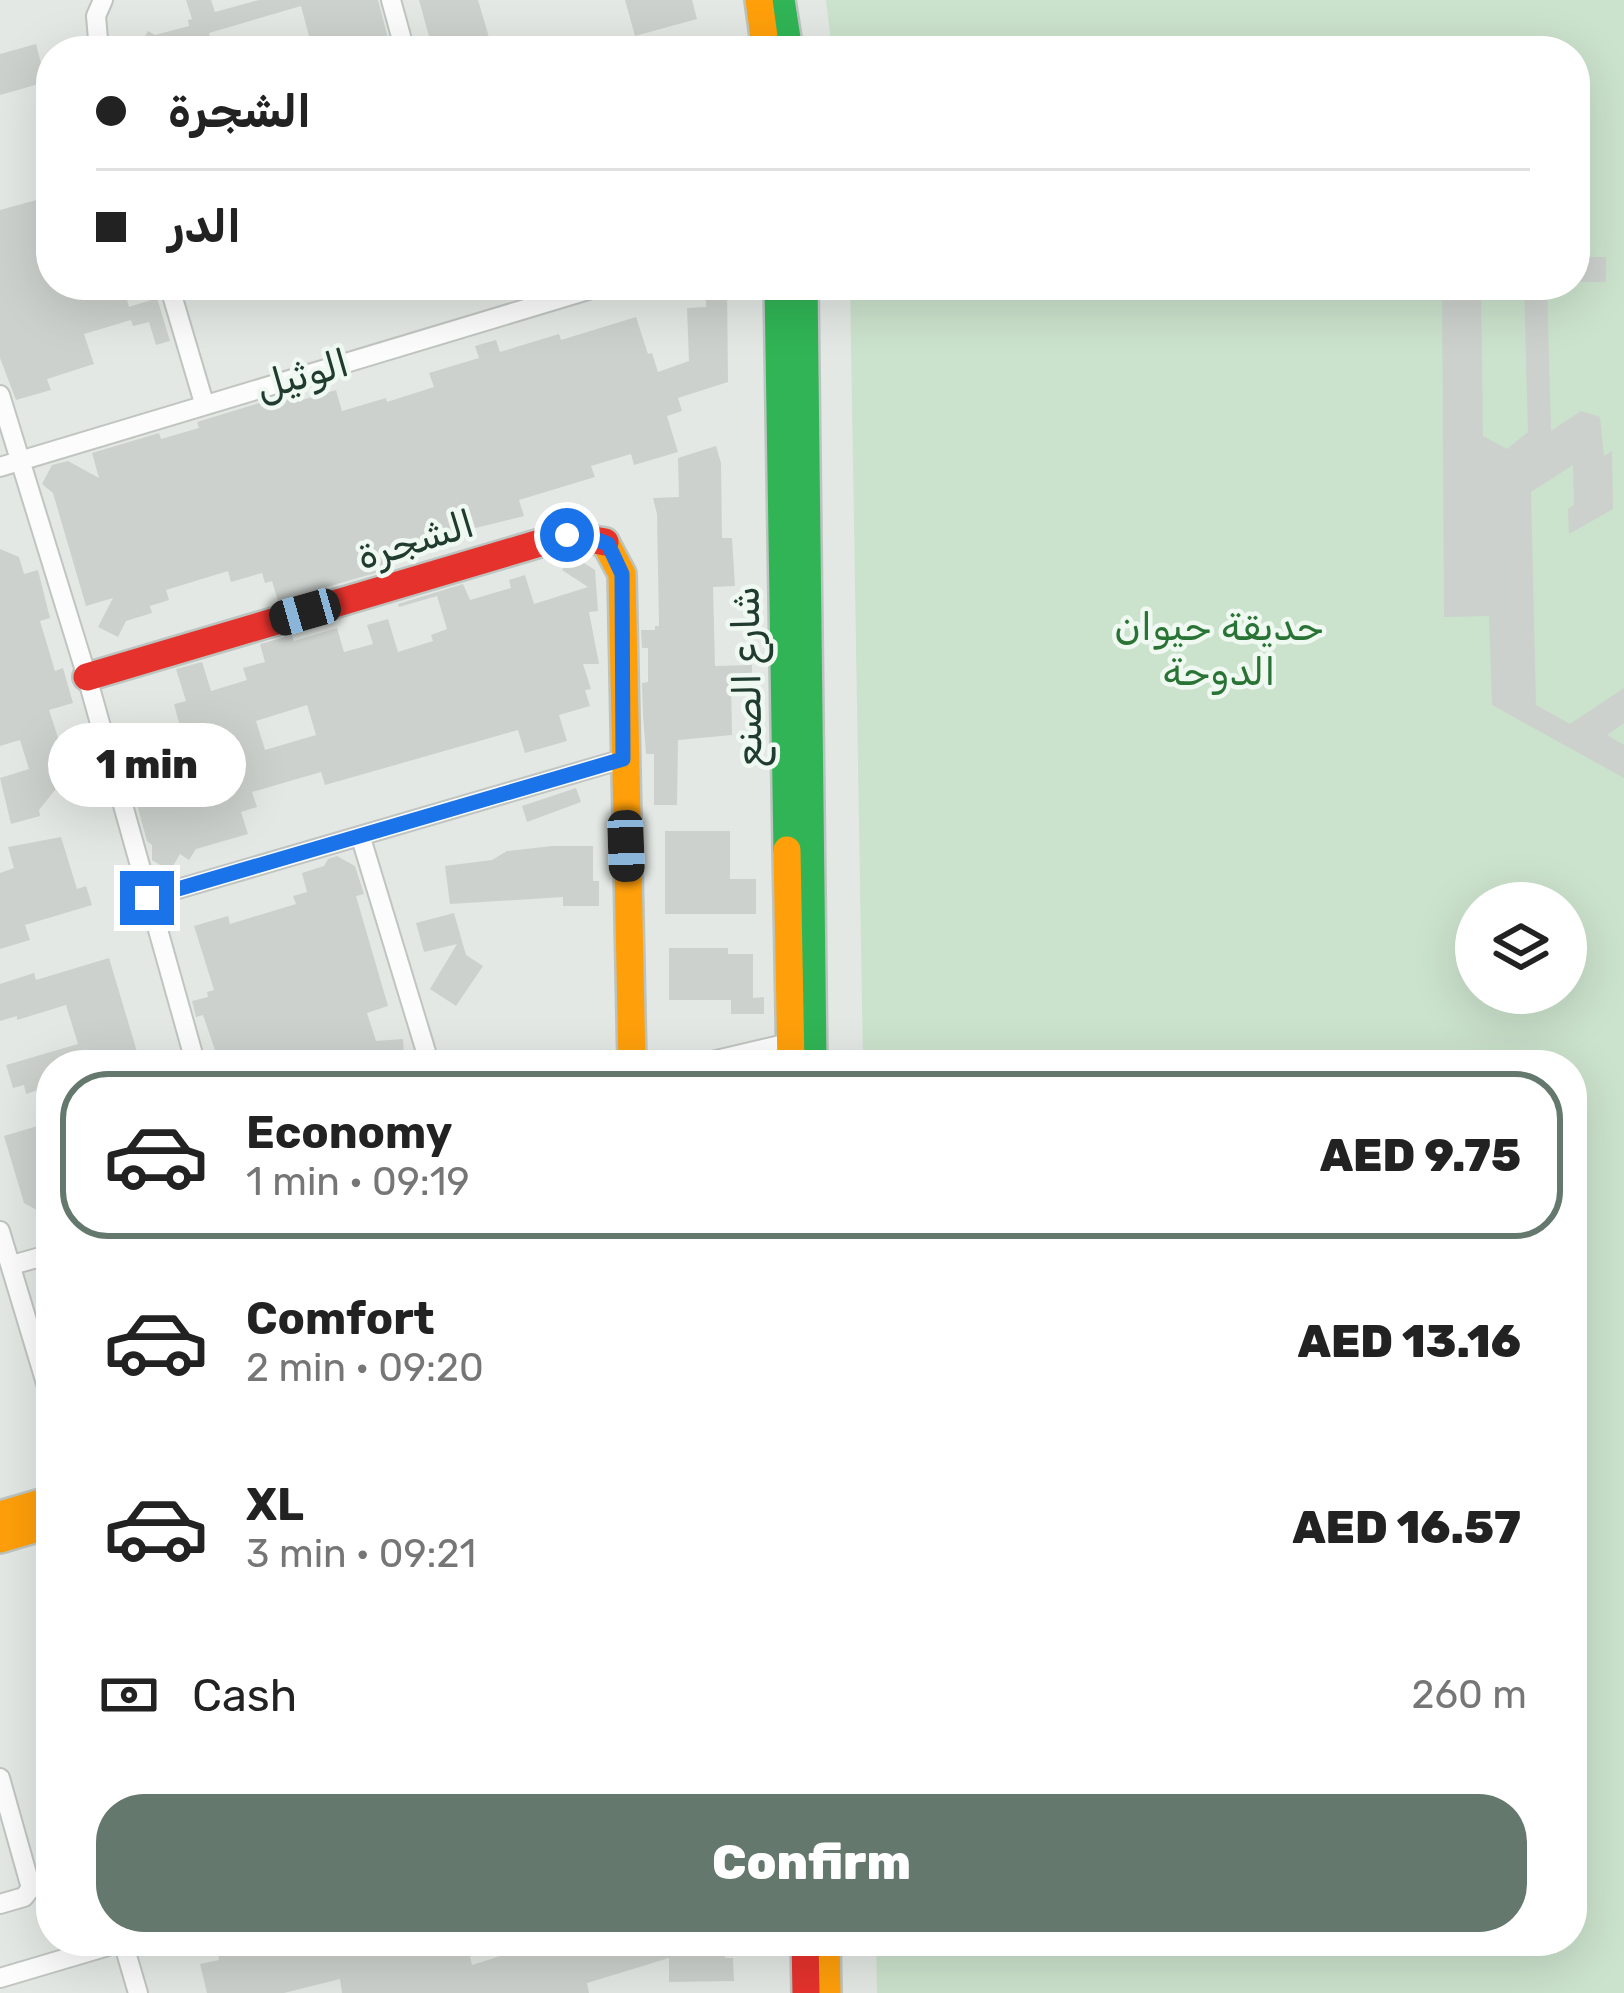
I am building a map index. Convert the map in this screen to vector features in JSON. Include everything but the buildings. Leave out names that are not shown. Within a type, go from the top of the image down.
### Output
[{"type":"street","points":[[98,36],[96,16],[103,0]]},
{"type":"street","points":[[391,0],[401,36]]},
{"type":"street","points":[[759,0],[764,36]]},
{"type":"street","points":[[781,0],[787,36]]},
{"type":"street","points":[[173,300],[204,403]]},
{"type":"street","name":"الوثيل","points":[[9,464],[554,300]]},
{"type":"street","name":"شارع الصنع","points":[[779,300],[795,549]]},
{"type":"street","name":"شارع الصنع","points":[[802,1050],[795,549],[803,300]]},
{"type":"street","points":[[0,395],[9,464],[87,677],[192,1050]]},
{"type":"street","name":"الشجرة","points":[[87,677],[567,535],[608,544],[622,574],[632,1050]]},
{"type":"street","points":[[147,898],[623,759]]},
{"type":"street","points":[[362,838],[426,1050]]},
{"type":"street","points":[[0,1231],[36,1348]]},
{"type":"street","points":[[12,1265],[36,1258]]},
{"type":"street","points":[[0,1515],[36,1504]]},
{"type":"street","points":[[0,1539],[36,1528]]},
{"type":"street","points":[[0,1778],[31,1888],[24,1898],[0,1904]]},
{"type":"street","points":[[0,1978],[74,1956]]},
{"type":"street","points":[[128,1956],[138,1993]]},
{"type":"street","points":[[805,1956],[806,1993]]},
{"type":"street","points":[[826,1956],[827,1993]]},
{"type":"green space","name":"حديقة حيوان الدوحة","points":[[826,0],[1624,0],[1624,1993],[877,1993],[876,1956],[1587,1956],[1587,1050],[863,1050],[850,300],[1590,300],[1590,36],[830,36]]},
{"type":"traffic: fast","points":[[781,0],[787,36]]},
{"type":"traffic: fast","points":[[778,300],[787,850]]},
{"type":"traffic: fast","points":[[804,300],[813,1050]]},
{"type":"traffic: slow","points":[[759,0],[764,36]]},
{"type":"traffic: slow","points":[[605,542],[622,574],[632,1050]]},
{"type":"traffic: slow","points":[[787,850],[791,1050]]},
{"type":"traffic: slow","points":[[0,1515],[36,1504]]},
{"type":"traffic: slow","points":[[0,1539],[36,1528]]},
{"type":"traffic: slow","points":[[826,1956],[827,1993]]},
{"type":"traffic: jam","points":[[87,677],[567,535],[605,542]]},
{"type":"traffic: jam","points":[[805,1956],[806,1993]]},
{"type":"route","points":[[147,898],[623,759],[622,574],[608,544],[567,535]]}]
